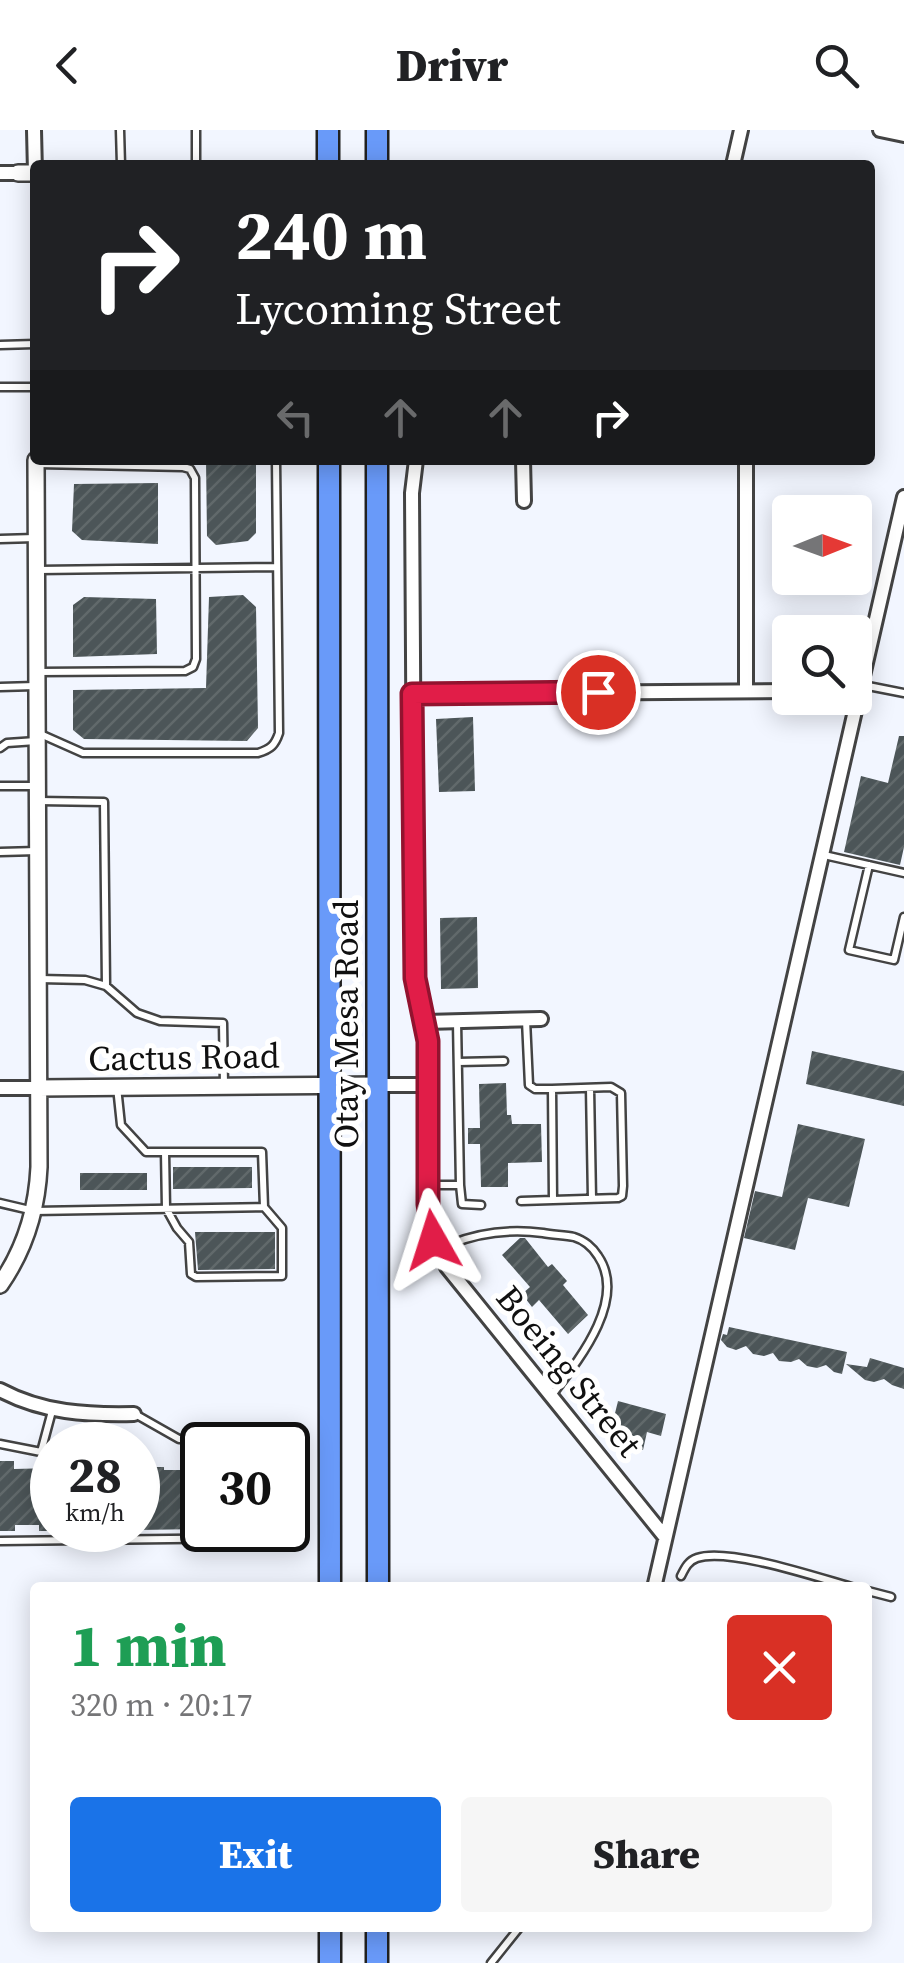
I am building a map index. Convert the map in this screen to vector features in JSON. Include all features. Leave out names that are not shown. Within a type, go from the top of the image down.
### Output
[{"type":"main road","points":[[328,130],[328,160]]},
{"type":"main road","points":[[376,130],[377,160]]},
{"type":"main road","name":"Otay Mesa Road","points":[[329,465],[330,1582]]},
{"type":"main road","name":"Otay Mesa Road","points":[[378,465],[378,1582]]},
{"type":"main road","points":[[330,1932],[330,1963]]},
{"type":"main road","points":[[377,1932],[377,1963]]},
{"type":"street","points":[[30,160],[34,130]]},
{"type":"street","points":[[734,160],[741,130]]},
{"type":"street","points":[[880,130],[904,135]]},
{"type":"street","points":[[0,172],[29,172]]},
{"type":"street","points":[[0,1285],[16,1262],[28,1232],[38,1166],[36,465]]},
{"type":"street","name":"Boeing Street","points":[[415,465],[412,493],[415,978],[426,1022],[429,1222],[438,1254],[447,1267],[665,1537]]},
{"type":"street","points":[[523,465],[524,502]]},
{"type":"street","points":[[746,465],[746,690]]},
{"type":"street","points":[[872,634],[904,498]]},
{"type":"street","points":[[412,694],[772,690]]},
{"type":"street","points":[[655,1582],[853,715]]},
{"type":"street","points":[[426,1022],[542,1019]]},
{"type":"street","name":"Cactus Road","points":[[0,1088],[428,1084]]},
{"type":"street","points":[[0,1390],[52,1410],[134,1414]]},
{"type":"lane","points":[[120,130],[120,160]]},
{"type":"lane","points":[[196,130],[196,160]]},
{"type":"lane","points":[[0,344],[30,344]]},
{"type":"lane","points":[[0,387],[30,387]]},
{"type":"lane","points":[[0,687],[37,679],[185,670],[196,659],[194,478],[190,469],[183,467],[124,465]]},
{"type":"lane","points":[[0,748],[37,737],[83,753],[258,753],[275,744],[279,733],[276,465]]},
{"type":"lane","points":[[0,539],[36,538]]},
{"type":"lane","points":[[36,570],[277,567]]},
{"type":"lane","points":[[872,690],[904,693]]},
{"type":"lane","points":[[0,786],[104,802],[106,986]]},
{"type":"lane","points":[[0,852],[37,851]]},
{"type":"lane","points":[[822,855],[904,873]]},
{"type":"lane","points":[[869,865],[849,950],[904,962]]},
{"type":"lane","points":[[894,960],[904,916]]},
{"type":"lane","points":[[38,979],[85,980],[106,986],[137,1013],[160,1021],[223,1023],[224,1086]]},
{"type":"lane","points":[[521,1201],[618,1198],[624,1186],[621,1093],[612,1087],[535,1089],[527,1074],[526,1019]]},
{"type":"lane","points":[[457,1021],[462,1204],[480,1205]]},
{"type":"lane","points":[[458,1062],[504,1061]]},
{"type":"lane","points":[[118,1088],[120,1125],[146,1152],[164,1152],[262,1152],[264,1206],[282,1228],[282,1276],[192,1274],[189,1242],[166,1208],[164,1152]]},
{"type":"lane","points":[[590,1088],[592,1199]]},
{"type":"lane","points":[[552,1089],[554,1200]]},
{"type":"lane","points":[[428,1186],[460,1185]]},
{"type":"lane","points":[[0,1203],[34,1211],[264,1206]]},
{"type":"lane","points":[[451,1244],[502,1231],[526,1231],[576,1238],[592,1247],[602,1262],[608,1289],[606,1307],[580,1357],[551,1396]]},
{"type":"lane","points":[[0,1444],[41,1452],[52,1410]]},
{"type":"lane","points":[[134,1414],[180,1439]]},
{"type":"lane","points":[[0,1541],[180,1539]]},
{"type":"lane","points":[[680,1576],[696,1558],[734,1556],[832,1582]]},
{"type":"lane","points":[[872,1592],[890,1597]]},
{"type":"lane","points":[[491,1963],[516,1932]]},
{"type":"building","points":[[206,465],[256,465],[256,533],[248,541],[216,545],[207,536]]},
{"type":"building","points":[[158,483],[158,544],[82,540],[72,531],[74,484]]},
{"type":"building","points":[[243,595],[256,607],[258,728],[247,741],[84,739],[73,730],[73,690],[206,688],[209,597]]},
{"type":"building","points":[[84,597],[156,599],[157,654],[73,657],[73,605]]},
{"type":"building","points":[[473,717],[475,791],[439,792],[436,719]]},
{"type":"building","points":[[899,736],[904,736],[904,847],[900,865],[844,852],[861,776],[888,783]]},
{"type":"building","points":[[477,917],[478,988],[441,989],[440,918]]},
{"type":"building","points":[[812,1051],[904,1071],[904,1106],[806,1084]]},
{"type":"building","points":[[506,1083],[507,1115],[511,1115],[512,1124],[541,1124],[542,1162],[508,1163],[508,1187],[481,1187],[480,1144],[468,1144],[468,1128],[480,1128],[479,1084]]},
{"type":"building","points":[[798,1124],[865,1139],[849,1207],[808,1198],[795,1250],[744,1238],[755,1191],[782,1197]]},
{"type":"building","points":[[173,1167],[252,1167],[252,1188],[173,1189]]},
{"type":"building","points":[[80,1173],[147,1173],[147,1190],[80,1190]]},
{"type":"building","points":[[195,1232],[275,1232],[275,1269],[198,1270]]},
{"type":"building","points":[[525,1238],[548,1267],[552,1264],[567,1281],[563,1285],[588,1315],[568,1334],[539,1300],[532,1307],[522,1294],[530,1287],[502,1255]]},
{"type":"building","points":[[729,1327],[847,1352],[842,1374],[826,1365],[807,1366],[799,1359],[779,1361],[773,1353],[753,1354],[746,1346],[736,1350],[727,1347],[721,1340]]},
{"type":"building","points":[[870,1358],[904,1368],[904,1389],[884,1379],[865,1380],[846,1364],[867,1367]]},
{"type":"building","points":[[618,1401],[666,1414],[661,1436],[647,1432],[643,1450],[608,1442]]},
{"type":"building","points":[[0,1461],[14,1461],[14,1469],[30,1469],[30,1525],[0,1531]]},
{"type":"building","points":[[160,1467],[180,1470],[180,1529],[160,1530]]},
{"type":"route","points":[[433,1240],[428,1204],[428,1041],[415,978],[412,694],[598,692]]}]
